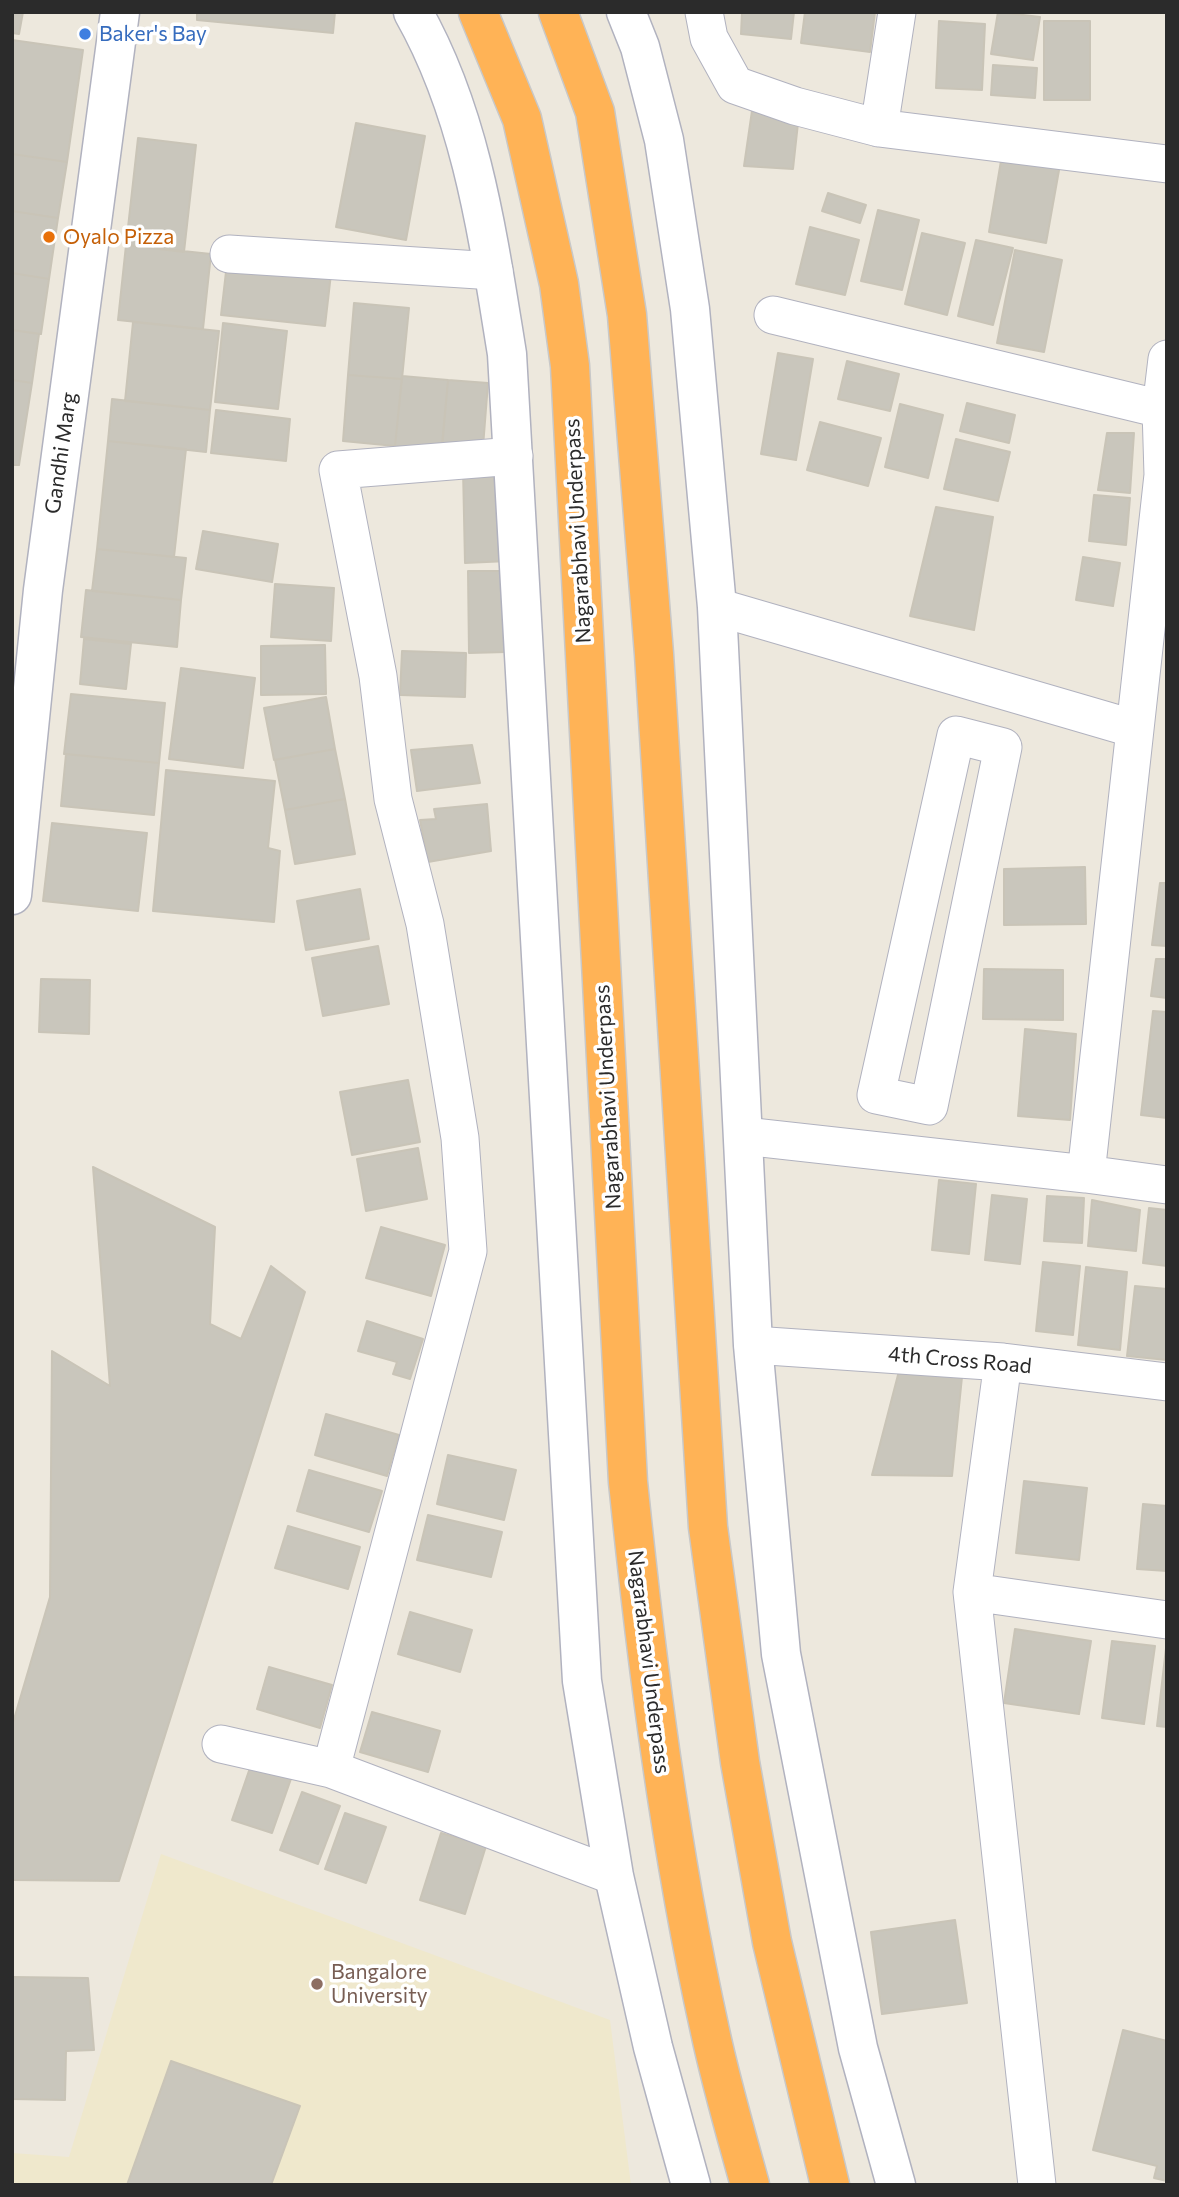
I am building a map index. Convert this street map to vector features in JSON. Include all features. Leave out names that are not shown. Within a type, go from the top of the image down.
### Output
[{"type":"highway","name":"Nagarabhavi Underpass","points":[[478,12],[522,119],[559,284],[569,366],[628,1482],[641,1612],[675,1847],[710,2032],[750,2185]]},
{"type":"highway","points":[[558,12],[595,112],[626,315],[654,654],[708,1527],[740,1762],[772,1942],[830,2185]]},
{"type":"street","name":"Gandhi Marg","points":[[12,895],[28,588],[120,12]]},
{"type":"street","points":[[413,12],[442,70],[465,132],[494,271],[507,354],[582,1681],[614,1876],[653,2047],[691,2185]]},
{"type":"street","points":[[625,12],[640,47],[664,140],[690,309],[717,607],[753,1345],[781,1654],[858,2048],[896,2185]]},
{"type":"street","points":[[704,12],[709,38],[735,85],[795,106],[879,128],[1167,164]]},
{"type":"street","points":[[879,128],[897,12]]},
{"type":"street","points":[[229,254],[494,271]]},
{"type":"street","points":[[773,315],[1161,409]]},
{"type":"street","points":[[1086,1174],[1163,475],[1161,409],[1167,359]]},
{"type":"street","points":[[331,1769],[468,1251],[460,1138],[427,938],[393,799],[379,676],[338,470],[514,456]]},
{"type":"street","points":[[717,607],[1135,729]]},
{"type":"street","points":[[981,741],[997,689]]},
{"type":"street","points":[[956,735],[981,741],[1003,747],[929,1106],[876,1095],[956,735]]},
{"type":"street","points":[[744,1136],[1167,1185]]},
{"type":"street","name":"4th Cross Road","points":[[753,1345],[1003,1362],[1167,1382]]},
{"type":"street","points":[[1003,1362],[972,1592],[1037,2185]]},
{"type":"street","points":[[972,1592],[1167,1620]]},
{"type":"street","points":[[221,1744],[331,1769],[614,1876]]},
{"type":"shaded area","name":"Bangalore University","points":[[161,1854],[610,2020],[631,2185],[12,2185],[12,2153],[69,2157]]},
{"type":"building","points":[[12,12],[23,12],[19,34],[12,33]]},
{"type":"building","points":[[197,12],[335,12],[333,33],[197,20]]},
{"type":"building","points":[[742,12],[794,12],[791,39],[741,34]]},
{"type":"building","points":[[805,12],[875,12],[870,52],[801,43]]},
{"type":"building","points":[[998,12],[1040,17],[1033,60],[991,54]]},
{"type":"building","points":[[939,21],[985,24],[982,90],[936,88]]},
{"type":"building","points":[[1044,21],[1090,21],[1090,100],[1044,100]]},
{"type":"building","points":[[12,40],[83,50],[67,162],[12,154]]},
{"type":"building","points":[[993,65],[1037,68],[1035,98],[991,95]]},
{"type":"building","points":[[753,104],[799,114],[793,169],[744,166]]},
{"type":"building","points":[[356,123],[425,136],[406,240],[336,227]]},
{"type":"building","points":[[138,138],[196,145],[184,252],[126,245]]},
{"type":"building","points":[[1003,149],[1061,159],[1046,243],[989,232]]},
{"type":"building","points":[[12,154],[67,162],[58,218],[12,211]]},
{"type":"building","points":[[828,193],[866,205],[860,223],[822,211]]},
{"type":"building","points":[[878,210],[919,220],[902,290],[861,281]]},
{"type":"building","points":[[12,211],[58,218],[49,279],[12,273]]},
{"type":"building","points":[[810,227],[859,240],[845,295],[796,284]]},
{"type":"building","points":[[922,233],[965,243],[947,315],[905,304]]},
{"type":"building","points":[[976,240],[1013,248],[993,325],[958,316]]},
{"type":"building","points":[[126,245],[211,254],[203,329],[118,320]]},
{"type":"building","points":[[1015,250],[1062,260],[1044,352],[997,343]]},
{"type":"building","points":[[227,263],[331,274],[325,326],[221,315]]},
{"type":"building","points":[[12,273],[49,279],[41,334],[12,330]]},
{"type":"building","points":[[354,303],[409,308],[402,379],[348,375]]},
{"type":"building","points":[[133,322],[219,331],[210,410],[125,401]]},
{"type":"building","points":[[223,323],[287,331],[278,409],[215,402]]},
{"type":"building","points":[[12,330],[39,334],[32,383],[12,380]]},
{"type":"building","points":[[778,353],[813,359],[796,460],[761,454]]},
{"type":"building","points":[[847,361],[899,374],[890,411],[838,399]]},
{"type":"building","points":[[348,375],[402,379],[395,446],[343,441]]},
{"type":"building","points":[[402,376],[448,380],[442,449],[395,446]]},
{"type":"building","points":[[12,380],[32,383],[19,465],[12,465]]},
{"type":"building","points":[[448,380],[488,383],[483,447],[442,444]]},
{"type":"building","points":[[112,399],[210,410],[206,452],[108,441]]},
{"type":"building","points":[[967,403],[1015,415],[1009,443],[960,431]]},
{"type":"building","points":[[900,404],[943,415],[928,478],[885,467]]},
{"type":"building","points":[[216,410],[290,419],[286,461],[211,453]]},
{"type":"building","points":[[820,422],[881,438],[868,486],[807,470]]},
{"type":"building","points":[[1107,433],[1134,433],[1130,493],[1098,490]]},
{"type":"building","points":[[956,439],[1010,452],[998,501],[944,489]]},
{"type":"building","points":[[108,441],[186,449],[174,557],[97,549]]},
{"type":"building","points":[[506,467],[508,561],[465,563],[463,469]]},
{"type":"building","points":[[1094,495],[1130,498],[1126,545],[1089,541]]},
{"type":"building","points":[[936,507],[993,517],[974,630],[910,616]]},
{"type":"building","points":[[203,531],[278,544],[272,582],[196,569]]},
{"type":"building","points":[[97,549],[186,558],[181,600],[92,591]]},
{"type":"building","points":[[1083,557],[1120,563],[1113,606],[1076,600]]},
{"type":"building","points":[[468,571],[501,571],[506,652],[469,653]]},
{"type":"building","points":[[275,584],[334,588],[331,641],[271,637]]},
{"type":"building","points":[[86,590],[181,600],[177,647],[81,637]]},
{"type":"building","points":[[84,639],[131,644],[126,689],[80,684]]},
{"type":"building","points":[[325,645],[326,694],[261,695],[261,646]]},
{"type":"building","points":[[402,651],[466,653],[465,697],[400,695]]},
{"type":"building","points":[[181,668],[255,678],[243,768],[169,759]]},
{"type":"building","points":[[71,694],[165,703],[159,763],[64,754]]},
{"type":"building","points":[[326,697],[335,749],[274,760],[264,708]]},
{"type":"building","points":[[472,745],[480,783],[417,791],[411,750]]},
{"type":"building","points":[[335,749],[345,799],[285,810],[275,760]]},
{"type":"building","points":[[66,754],[159,763],[154,815],[61,806]]},
{"type":"building","points":[[166,770],[275,781],[268,848],[280,851],[274,922],[153,911]]},
{"type":"building","points":[[345,799],[355,854],[295,864],[285,810]]},
{"type":"building","points":[[487,804],[491,851],[428,862],[420,820],[436,819],[434,809]]},
{"type":"building","points":[[52,823],[147,833],[138,911],[43,901]]},
{"type":"building","points":[[1085,867],[1086,924],[1004,925],[1004,869]]},
{"type":"building","points":[[1160,883],[1167,883],[1167,946],[1152,945]]},
{"type":"building","points":[[360,889],[369,939],[306,950],[297,901]]},
{"type":"building","points":[[378,946],[389,1004],[323,1016],[312,958]]},
{"type":"building","points":[[1156,959],[1167,959],[1167,998],[1151,996]]},
{"type":"building","points":[[984,969],[1063,970],[1063,1020],[983,1019]]},
{"type":"building","points":[[41,979],[90,980],[89,1034],[39,1032]]},
{"type":"building","points":[[1153,1011],[1167,1012],[1167,1118],[1141,1115]]},
{"type":"building","points":[[1025,1029],[1076,1034],[1070,1120],[1018,1116]]},
{"type":"building","points":[[408,1080],[420,1142],[352,1155],[340,1092]]},
{"type":"building","points":[[418,1148],[427,1199],[366,1211],[357,1159]]},
{"type":"building","points":[[93,1167],[215,1227],[210,1324],[241,1339],[271,1266],[305,1292],[119,1881],[12,1880],[12,1726],[50,1597],[52,1351],[110,1386]]},
{"type":"building","points":[[939,1180],[976,1184],[969,1254],[932,1250]]},
{"type":"building","points":[[992,1195],[1027,1199],[1020,1264],[985,1260]]},
{"type":"building","points":[[1047,1196],[1084,1198],[1082,1243],[1044,1241]]},
{"type":"building","points":[[1092,1200],[1140,1210],[1136,1251],[1088,1246]]},
{"type":"building","points":[[1149,1208],[1167,1210],[1167,1266],[1143,1263]]},
{"type":"building","points":[[381,1227],[445,1245],[431,1296],[366,1278]]},
{"type":"building","points":[[1043,1262],[1080,1266],[1073,1335],[1036,1331]]},
{"type":"building","points":[[1086,1267],[1127,1272],[1120,1350],[1078,1345]]},
{"type":"building","points":[[1135,1286],[1167,1289],[1167,1360],[1127,1356]]},
{"type":"building","points":[[367,1321],[423,1339],[410,1379],[393,1374],[397,1362],[358,1351]]},
{"type":"building","points":[[899,1371],[962,1377],[952,1476],[872,1475]]},
{"type":"building","points":[[326,1414],[399,1435],[387,1476],[315,1455]]},
{"type":"building","points":[[448,1455],[516,1470],[504,1520],[437,1504]]},
{"type":"building","points":[[309,1470],[382,1491],[369,1532],[297,1511]]},
{"type":"building","points":[[1024,1481],[1087,1488],[1079,1560],[1016,1553]]},
{"type":"building","points":[[1143,1504],[1167,1506],[1167,1571],[1137,1569]]},
{"type":"building","points":[[428,1515],[502,1532],[491,1577],[417,1560]]},
{"type":"building","points":[[288,1526],[360,1547],[348,1589],[275,1568]]},
{"type":"building","points":[[410,1612],[472,1630],[460,1672],[398,1654]]},
{"type":"building","points":[[1015,1629],[1091,1641],[1079,1714],[1004,1703]]},
{"type":"building","points":[[1112,1641],[1155,1646],[1144,1724],[1102,1718]]},
{"type":"building","points":[[1167,1648],[1167,1727],[1157,1726]]},
{"type":"building","points":[[269,1667],[332,1685],[320,1728],[257,1709]]},
{"type":"building","points":[[372,1712],[440,1731],[428,1772],[360,1752]]},
{"type":"building","points":[[252,1762],[292,1776],[272,1833],[232,1820]]},
{"type":"building","points":[[302,1792],[340,1806],[318,1864],[280,1850]]},
{"type":"building","points":[[345,1813],[386,1827],[366,1883],[325,1869]]},
{"type":"building","points":[[441,1833],[486,1846],[465,1914],[420,1900]]},
{"type":"building","points":[[955,1920],[967,2003],[882,2014],[871,1932]]},
{"type":"building","points":[[12,1977],[88,1978],[94,2050],[66,2051],[65,2100],[12,2099]]},
{"type":"building","points":[[1123,2030],[1167,2041],[1167,2181],[1154,2178],[1157,2166],[1093,2150]]},
{"type":"building","points":[[171,2061],[300,2106],[271,2185],[127,2185]]},
{"type":"place","name":"Baker's Bay","points":[[85,34]]},
{"type":"place","name":"Oyalo Pizza","points":[[49,237]]},
{"type":"place","name":"Bangalore University","points":[[317,1984]]}]
